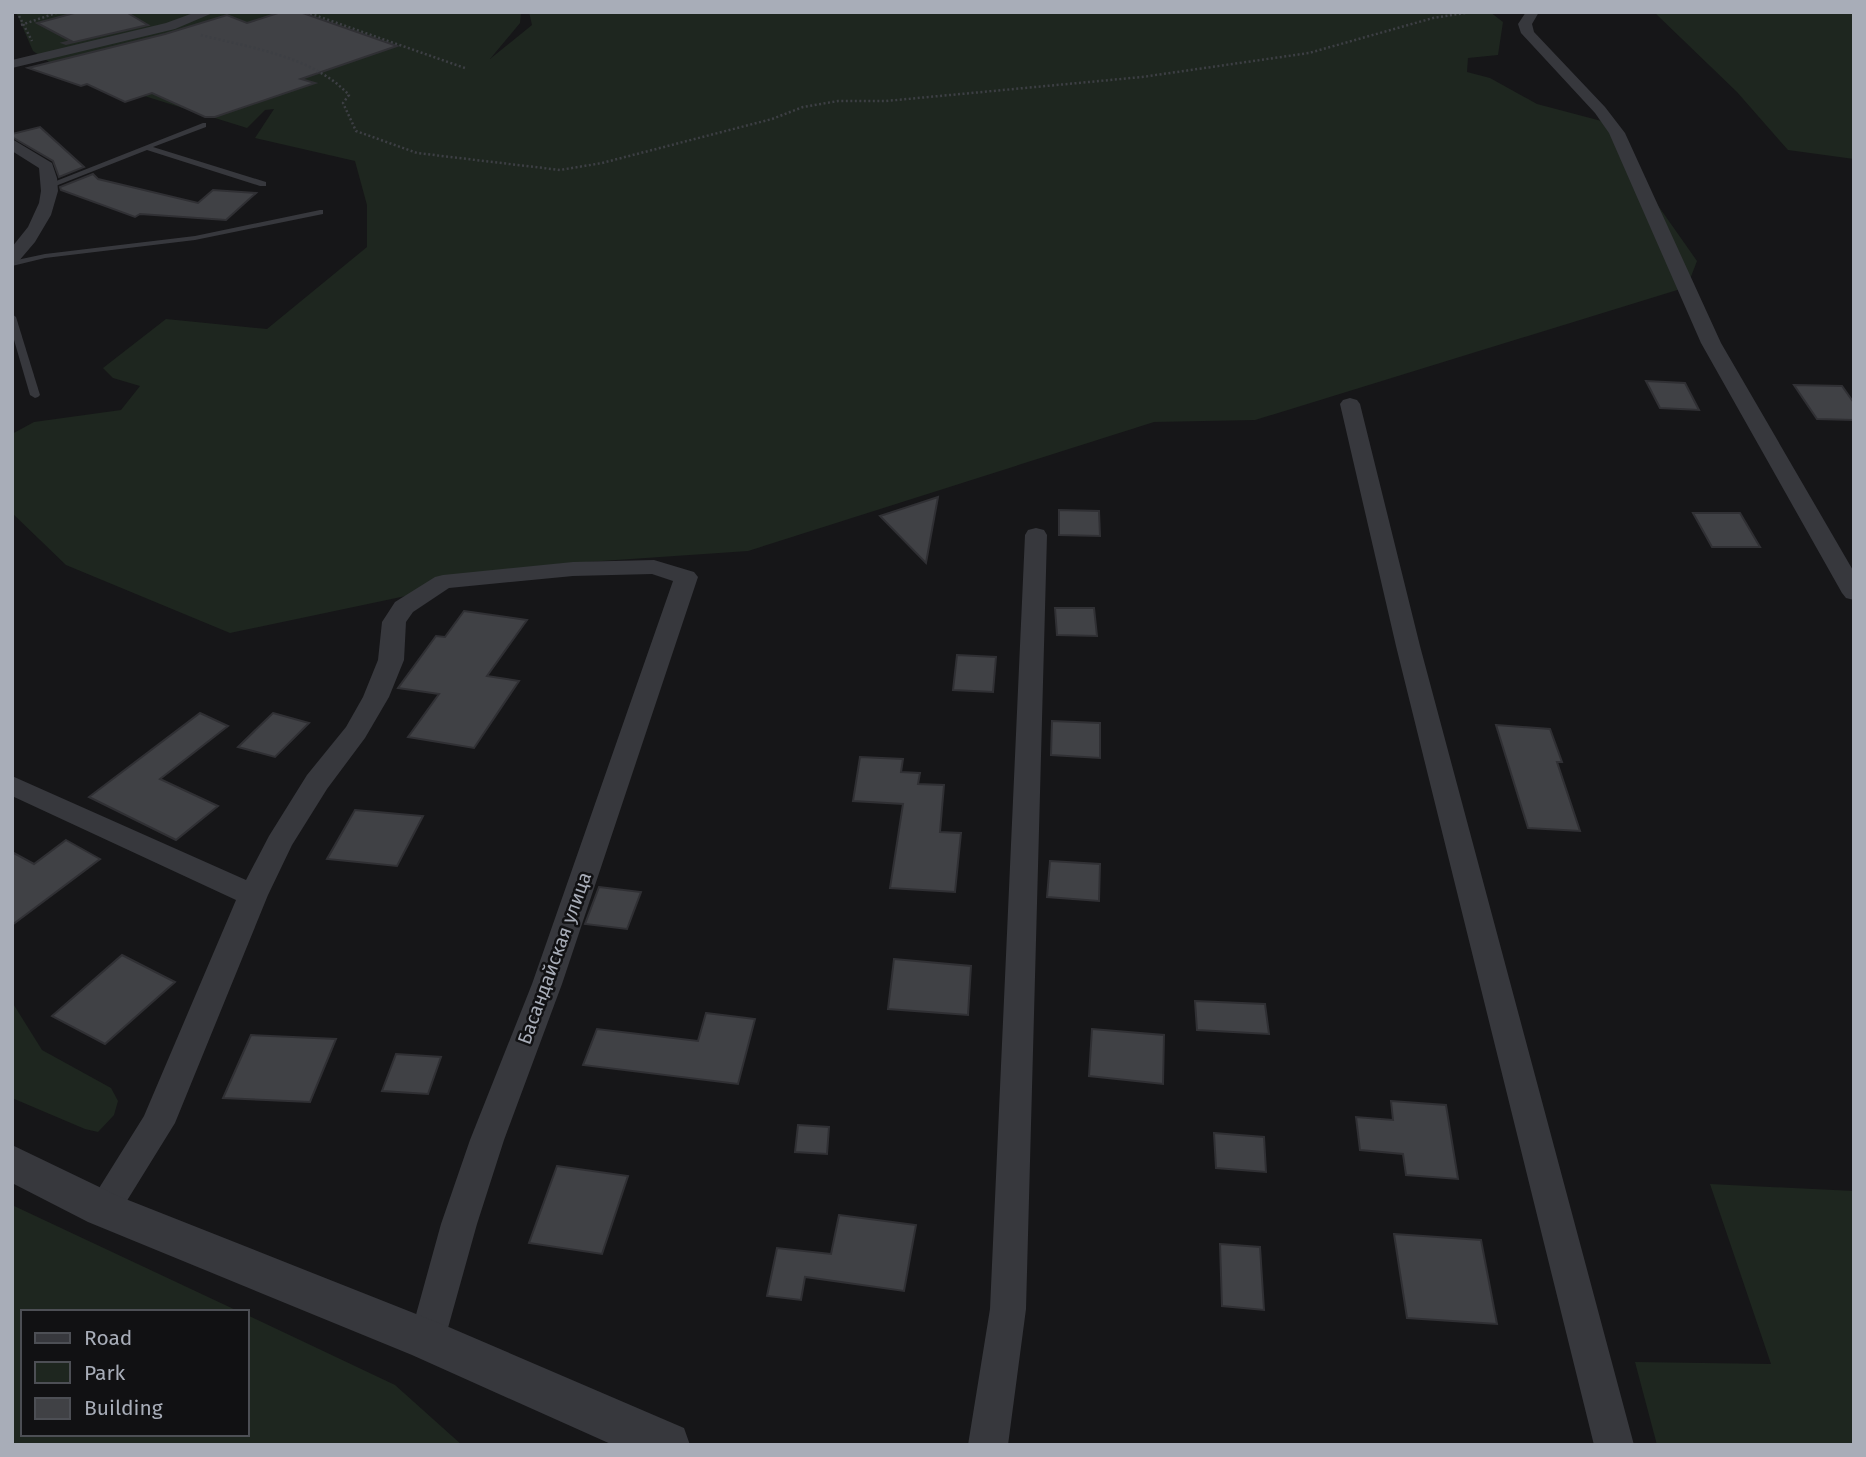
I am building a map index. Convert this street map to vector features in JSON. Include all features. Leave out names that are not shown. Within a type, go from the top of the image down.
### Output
[{"type":"street","points":[[12,64],[170,26],[209,12]]},
{"type":"street","points":[[1533,12],[1525,24],[1528,33],[1600,110],[1617,133],[1711,343],[1854,593]]},
{"type":"street","points":[[12,145],[46,166],[50,185],[45,212],[26,244],[12,258]]},
{"type":"street","points":[[1350,404],[1415,673],[1614,1445]]},
{"type":"street","points":[[988,1445],[1008,1309],[1036,535]]},
{"type":"street","name":"Басандайская улица","points":[[253,895],[279,843],[317,782],[356,732],[376,697],[391,660],[394,622],[404,607],[417,596],[443,582],[573,569],[654,567],[687,577],[547,984],[487,1140],[459,1224],[428,1340]]},
{"type":"street","points":[[12,785],[253,895],[158,1123],[103,1209]]},
{"type":"street","points":[[12,1163],[103,1209],[428,1340],[667,1445]]},
{"type":"lane","points":[[50,185],[203,125]]},
{"type":"lane","points":[[149,148],[263,184]]},
{"type":"lane","points":[[12,264],[45,256],[195,238],[320,212]]},
{"type":"lane","points":[[12,317],[36,396]]},
{"type":"path","points":[[17,12],[21,25],[31,40],[50,54]]},
{"type":"path","points":[[21,25],[59,12]]},
{"type":"path","points":[[306,12],[465,68]]},
{"type":"path","points":[[170,26],[315,68],[344,86],[349,95],[343,103],[356,131],[416,153],[560,170],[615,160],[772,119],[803,107],[838,101],[886,101],[1142,77],[1309,53],[1433,18],[1471,12]]},
{"type":"green space","points":[[16,12],[521,12],[520,23],[490,59],[532,25],[529,12],[1490,12],[1503,22],[1498,55],[1468,58],[1467,72],[1490,78],[1537,104],[1609,123],[1626,160],[1697,261],[1687,287],[1255,420],[1154,422],[748,551],[558,564],[230,633],[66,565],[12,513],[12,434],[34,422],[121,410],[140,386],[113,378],[103,368],[166,319],[267,329],[367,247],[367,205],[355,161],[255,138],[274,109],[265,110],[247,128],[61,70],[33,51]]},
{"type":"green space","points":[[1654,12],[1854,12],[1854,159],[1788,150],[1737,92]]},
{"type":"green space","points":[[12,1002],[42,1050],[111,1088],[118,1101],[114,1115],[98,1132],[12,1098]]},
{"type":"green space","points":[[1710,1184],[1854,1191],[1854,1445],[1657,1445],[1635,1362],[1771,1364]]},
{"type":"green space","points":[[12,1205],[236,1310],[21,1310],[21,1436],[248,1436],[248,1315],[395,1385],[462,1445],[13,1445]]},
{"type":"building","points":[[78,12],[126,12],[148,25],[66,44],[63,43],[71,41],[37,23]]},
{"type":"building","points":[[281,12],[300,12],[397,46],[301,79],[315,83],[215,117],[205,117],[152,93],[125,102],[87,84],[81,86],[28,68],[165,34],[227,15],[247,23]]},
{"type":"building","points":[[40,127],[84,167],[59,177],[53,161],[12,137],[12,134]]},
{"type":"building","points":[[93,174],[98,179],[198,203],[213,190],[256,193],[226,220],[140,214],[135,217],[61,190],[60,187]]},
{"type":"building","points":[[1646,381],[1685,383],[1699,410],[1660,408]]},
{"type":"building","points":[[1794,385],[1842,386],[1854,403],[1854,420],[1817,419]]},
{"type":"building","points":[[938,497],[926,563],[880,516]]},
{"type":"building","points":[[1059,510],[1099,511],[1100,536],[1059,535]]},
{"type":"building","points":[[1693,513],[1740,513],[1760,547],[1712,547]]},
{"type":"building","points":[[1055,608],[1094,608],[1097,636],[1057,635]]},
{"type":"building","points":[[464,611],[527,620],[487,676],[519,681],[474,748],[408,737],[439,694],[398,688],[436,636],[445,637]]},
{"type":"building","points":[[957,655],[996,657],[993,692],[953,690]]},
{"type":"building","points":[[200,713],[228,726],[160,779],[218,806],[176,840],[89,797]]},
{"type":"building","points":[[273,713],[309,723],[275,757],[238,747]]},
{"type":"building","points":[[1052,721],[1100,723],[1100,758],[1051,755]]},
{"type":"building","points":[[1496,725],[1550,729],[1562,762],[1557,762],[1580,831],[1528,828]]},
{"type":"building","points":[[860,757],[903,759],[901,772],[920,773],[918,784],[944,785],[940,832],[961,833],[955,892],[890,888],[903,804],[853,801]]},
{"type":"building","points":[[355,810],[423,816],[397,866],[327,859]]},
{"type":"building","points":[[66,840],[100,859],[12,925],[12,852],[34,864]]},
{"type":"building","points":[[1050,861],[1100,864],[1099,901],[1047,897]]},
{"type":"building","points":[[599,887],[641,892],[627,929],[585,924]]},
{"type":"building","points":[[122,955],[175,982],[105,1044],[52,1016]]},
{"type":"building","points":[[894,959],[971,966],[968,1015],[888,1009]]},
{"type":"building","points":[[1195,1001],[1265,1004],[1269,1034],[1197,1030]]},
{"type":"building","points":[[706,1013],[755,1019],[738,1084],[583,1065],[597,1029],[698,1041]]},
{"type":"building","points":[[1092,1029],[1164,1035],[1163,1084],[1089,1076]]},
{"type":"building","points":[[251,1035],[336,1039],[310,1102],[223,1098]]},
{"type":"building","points":[[396,1054],[441,1057],[428,1094],[382,1091]]},
{"type":"building","points":[[1391,1101],[1446,1105],[1458,1179],[1406,1175],[1403,1154],[1360,1150],[1356,1117],[1393,1120]]},
{"type":"building","points":[[798,1125],[829,1127],[827,1154],[795,1152]]},
{"type":"building","points":[[1214,1133],[1264,1137],[1266,1172],[1216,1168]]},
{"type":"building","points":[[557,1166],[628,1176],[602,1254],[529,1243]]},
{"type":"building","points":[[839,1215],[916,1225],[904,1291],[805,1277],[801,1300],[767,1296],[777,1248],[831,1254]]},
{"type":"building","points":[[1394,1234],[1481,1240],[1497,1324],[1407,1318]]},
{"type":"building","points":[[1220,1244],[1260,1247],[1264,1310],[1222,1306]]}]
